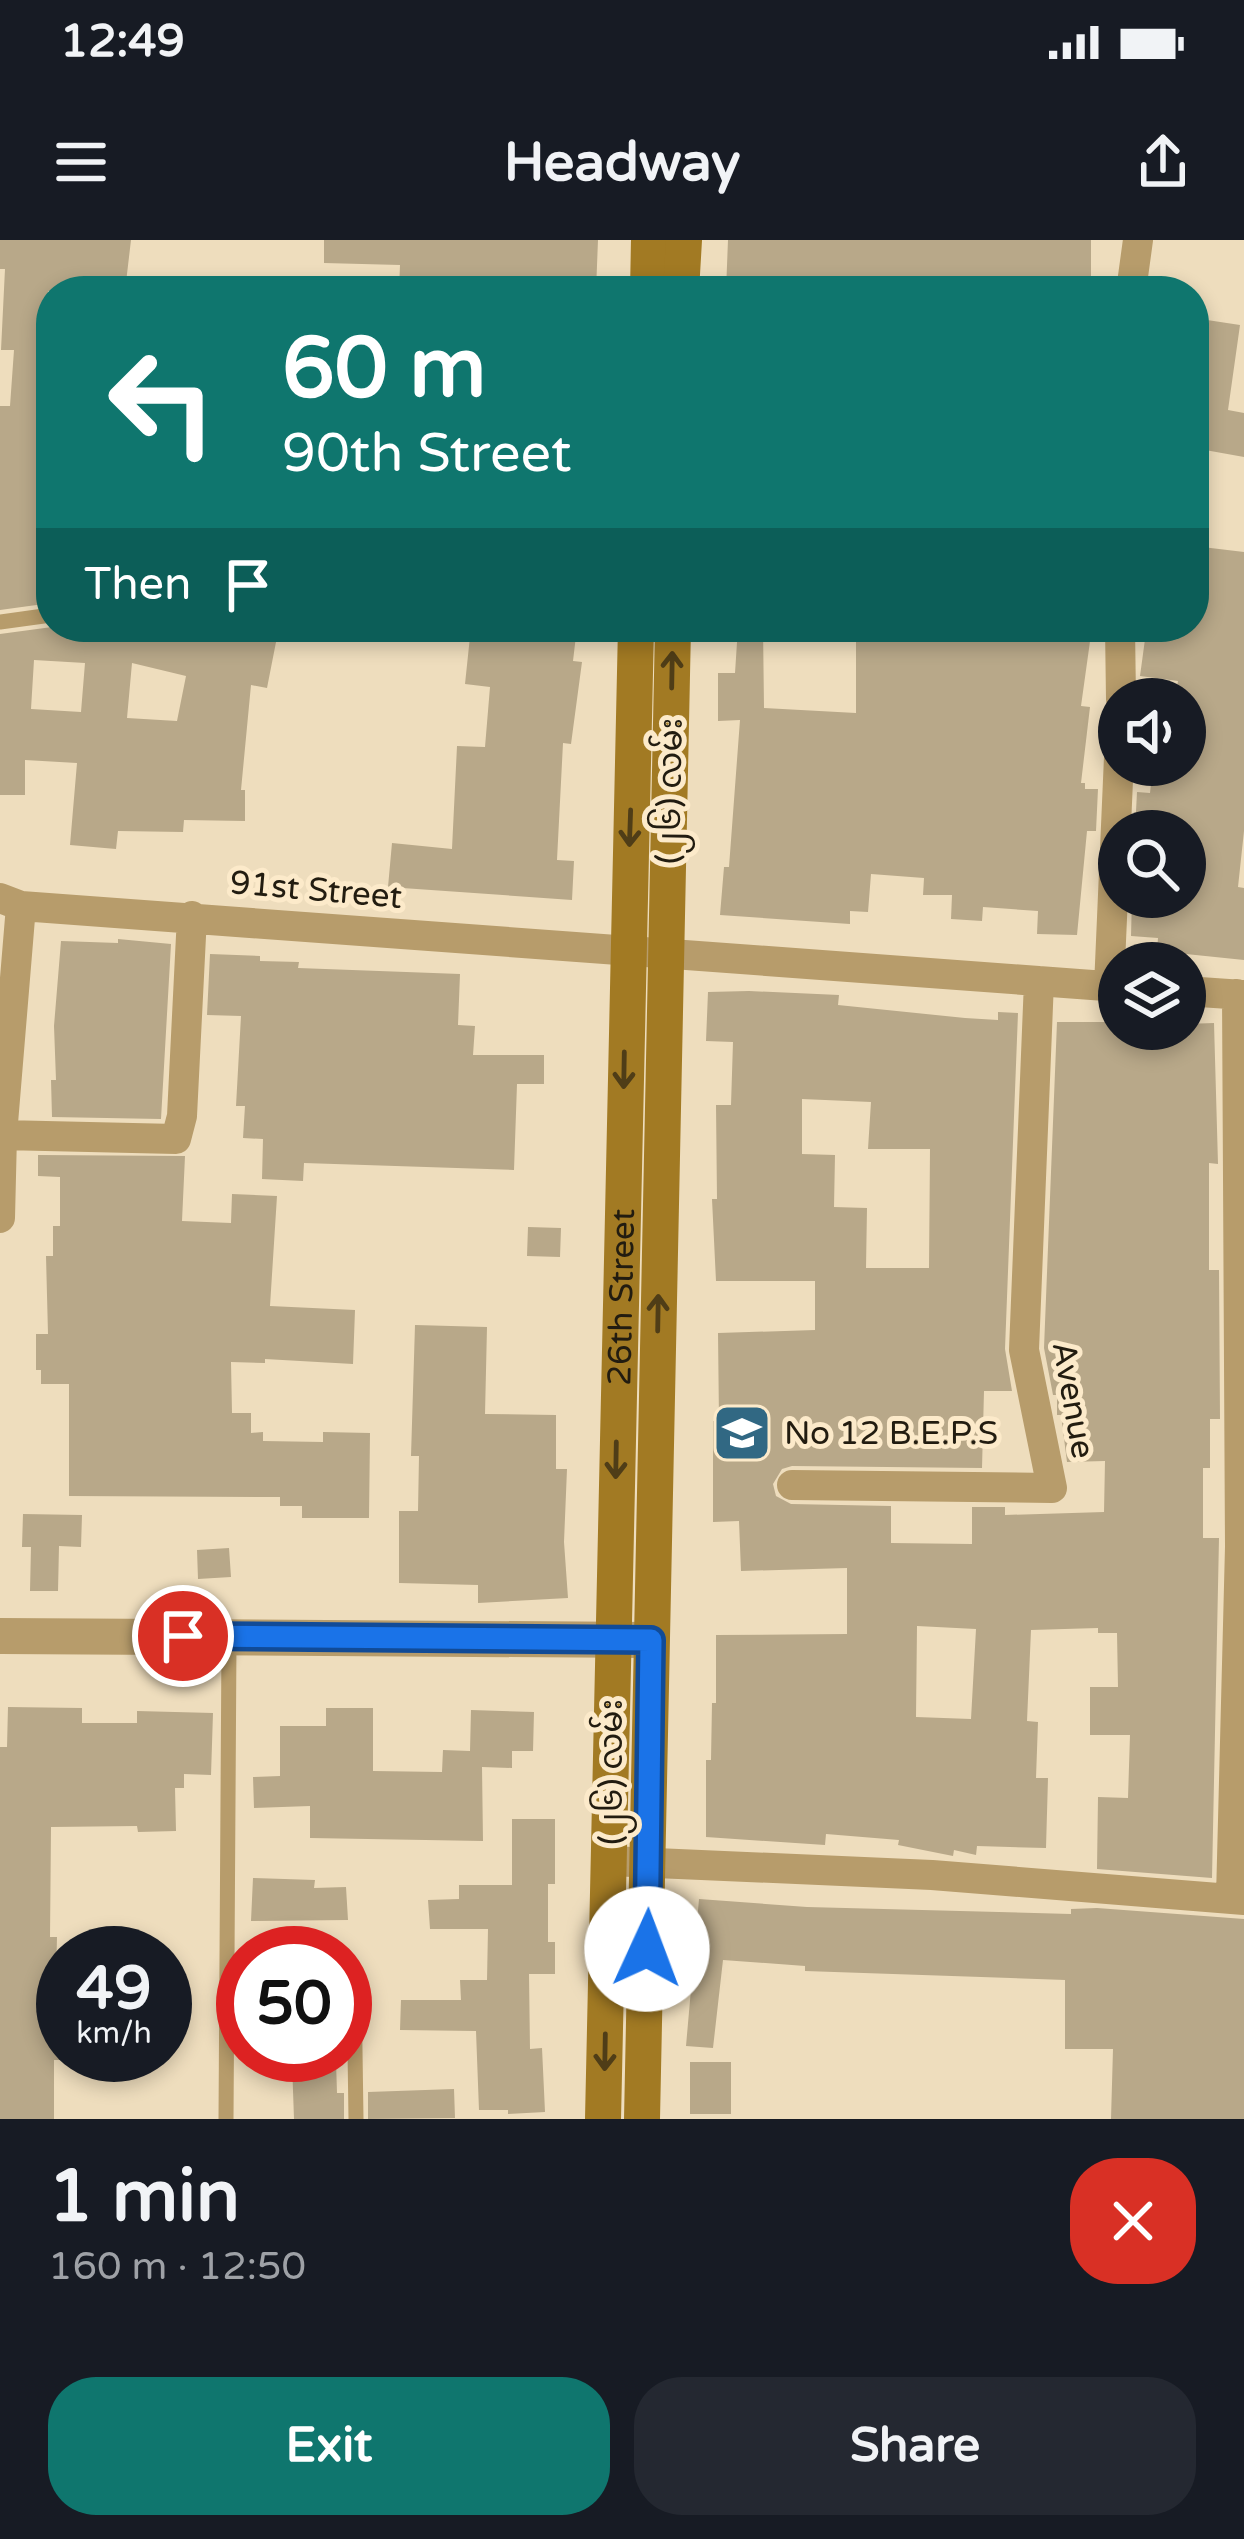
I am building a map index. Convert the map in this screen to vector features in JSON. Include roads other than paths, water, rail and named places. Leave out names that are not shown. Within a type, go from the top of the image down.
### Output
[{"type":"main road","points":[[654,276],[666,243]]},
{"type":"main road","points":[[666,243],[676,276]]},
{"type":"main road","name":"(၂၆) လမ်း","points":[[626,953],[636,642]]},
{"type":"main road","name":"(၂၆) လမ်း","points":[[666,955],[673,642]]},
{"type":"main road","name":"26th Street","points":[[612,1641],[626,953]]},
{"type":"main road","name":"26th Street","points":[[651,1640],[666,955]]},
{"type":"main road","name":"(၂၆) လမ်း","points":[[642,2119],[651,1640]]},
{"type":"main road","name":"(၂၆) လမ်း","points":[[603,2119],[612,1641]]},
{"type":"street","points":[[1133,276],[1138,240]]},
{"type":"street","points":[[1120,642],[1121,678]]},
{"type":"street","points":[[1115,942],[1118,786]]},
{"type":"street","points":[[0,1218],[10,902]]},
{"type":"street","name":"91st Street","points":[[10,902],[1098,986]]},
{"type":"street","points":[[2,1135],[176,1139],[182,1116],[192,916]]},
{"type":"street","name":"Avenue","points":[[792,1485],[1052,1488],[1024,1350],[1039,981]]},
{"type":"street","points":[[610,1861],[932,1875],[1237,1899],[1242,1547],[1240,994],[1206,992]]},
{"type":"street","points":[[0,1636],[651,1640]]},
{"type":"lane","points":[[0,622],[36,617]]},
{"type":"lane","points":[[229,1636],[234,1926]]},
{"type":"lane","points":[[226,2119],[228,2082]]},
{"type":"lane","points":[[355,2082],[356,2119]]},
{"type":"place","name":"No 12 B.E.P.S","points":[[742,1433]]}]
